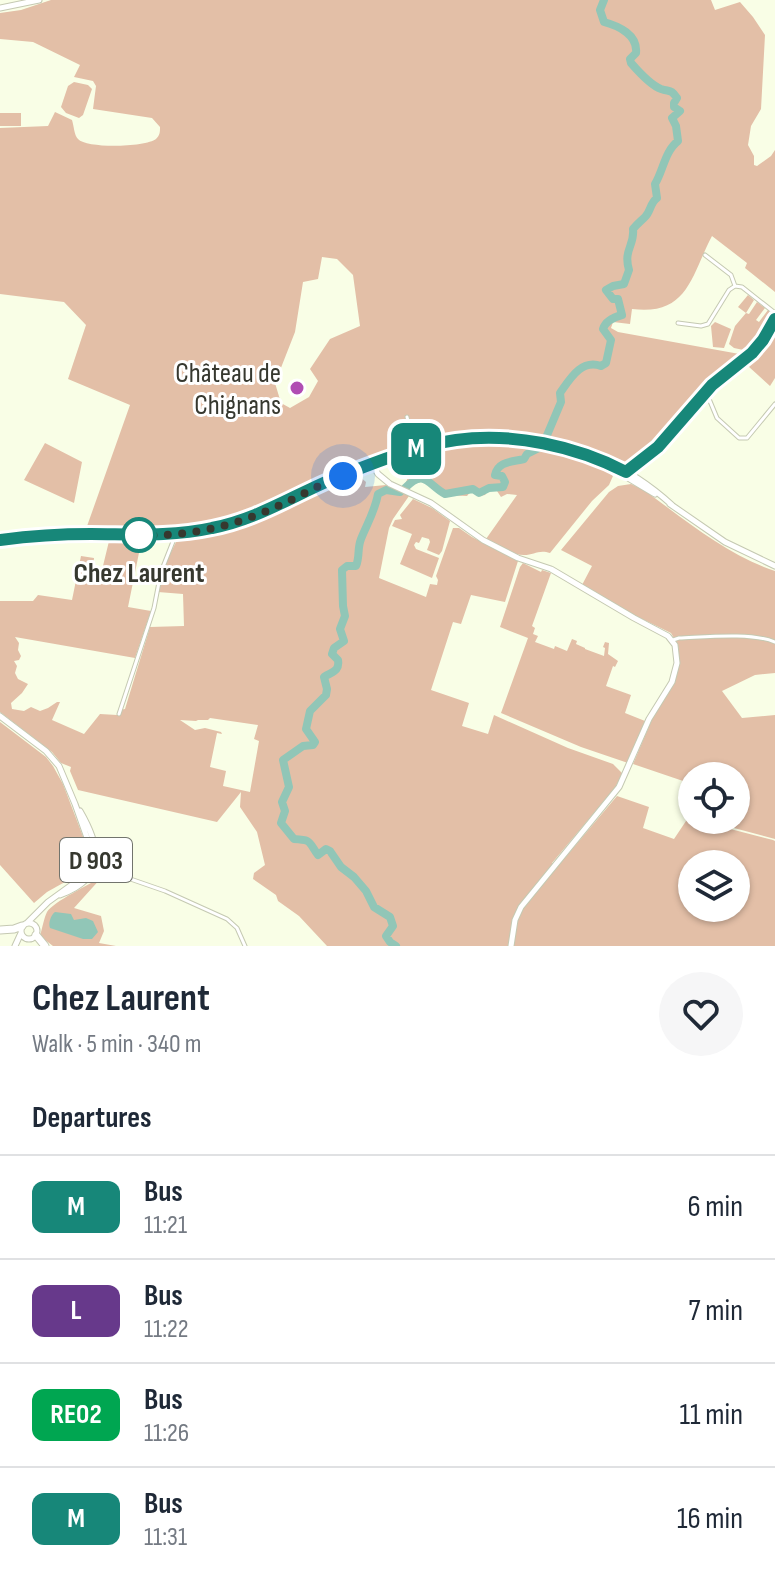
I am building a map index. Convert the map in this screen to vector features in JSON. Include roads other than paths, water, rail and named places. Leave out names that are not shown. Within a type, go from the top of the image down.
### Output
[{"type":"highway","points":[[0,930],[23,927]]},
{"type":"highway","points":[[34,934],[45,946]]},
{"type":"main road","points":[[0,8],[39,0]]},
{"type":"main road","points":[[628,475],[668,437],[706,391],[752,353],[775,319]]},
{"type":"main road","points":[[0,540],[68,534],[176,534],[218,527],[250,518],[371,462],[414,447],[431,442],[475,438],[511,439],[566,450],[628,475],[725,542],[775,566]]},
{"type":"main road","points":[[378,459],[386,481]]},
{"type":"main road","points":[[371,462],[386,481],[436,506],[498,548],[546,567],[673,640],[677,654],[672,682],[645,728],[624,779],[517,913],[511,946]]},
{"type":"main road","name":"D 903","points":[[0,716],[54,760],[62,771],[91,849],[92,866],[23,927],[15,946]]},
{"type":"main road","name":"D 903","points":[[15,946],[34,934],[38,914]]},
{"type":"main road","points":[[32,924],[34,934],[24,937],[23,927],[32,924]]},
{"type":"street","points":[[705,255],[731,275],[735,286]]},
{"type":"street","points":[[678,323],[708,324],[729,290],[735,286],[742,287],[775,313]]},
{"type":"street","points":[[706,391],[717,418],[743,439],[775,404]]},
{"type":"street","points":[[407,417],[414,447]]},
{"type":"street","points":[[119,714],[154,608],[161,572],[176,534]]},
{"type":"street","points":[[673,640],[761,637],[775,642]]},
{"type":"street","points":[[92,866],[165,891],[227,919],[237,928],[245,946]]},
{"type":"water","points":[[55,912],[71,914],[74,920],[86,918],[93,921],[98,932],[92,939],[83,939],[50,928],[50,919]]},
{"type":"waterway","points":[[545,440],[561,402],[560,393],[572,376],[588,365],[601,366],[606,363],[611,340],[603,329],[608,321],[622,315],[618,299],[613,299],[606,290],[624,284],[629,270],[627,257],[633,229],[647,215],[657,198],[655,184],[667,156],[678,141],[672,118],[680,111],[674,107],[677,98],[672,92],[644,78],[631,63],[630,59],[636,53],[634,41],[621,29],[604,22],[600,10],[604,0]]},
{"type":"waterway","points":[[405,488],[422,478],[445,494],[473,489],[479,493],[489,488],[503,487],[505,482],[502,476],[495,475],[499,467],[524,459],[541,447]]},
{"type":"waterway","points":[[396,946],[386,936],[393,926],[390,917],[374,907],[366,891],[341,867],[330,851],[326,849],[318,855],[309,842],[294,839],[281,823],[285,811],[282,802],[289,787],[283,760],[315,742],[306,729],[310,711],[326,695],[324,677],[338,667],[338,660],[332,654],[334,648],[344,641],[340,629],[345,616],[342,570],[347,566],[356,566],[360,543],[378,494],[386,490],[400,492]]},
{"type":"place","name":"Château de Chignans","points":[[297,388]]},
{"type":"place","name":"Chez Laurent","points":[[139,535]]}]
